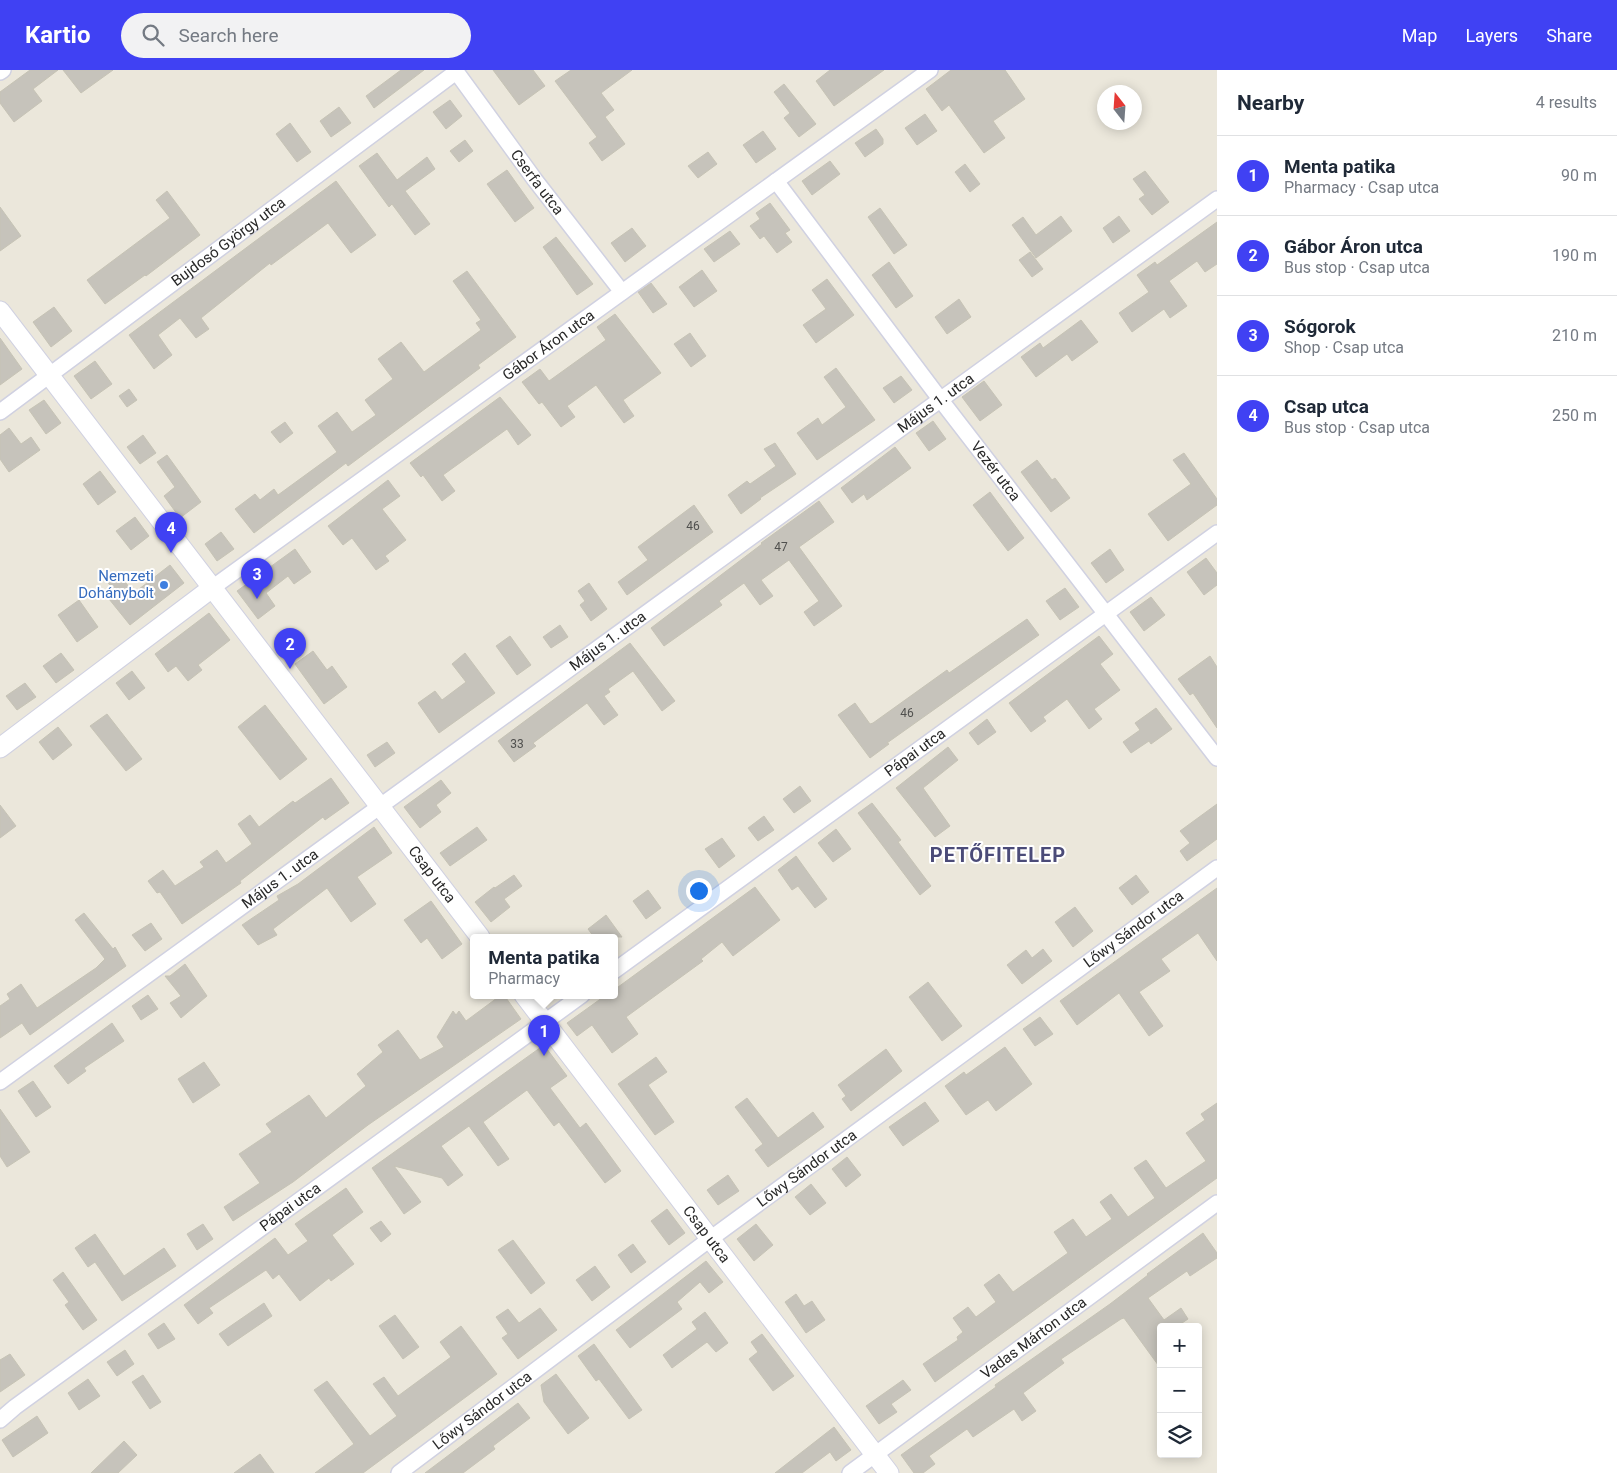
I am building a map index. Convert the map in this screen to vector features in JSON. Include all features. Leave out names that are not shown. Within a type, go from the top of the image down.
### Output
[{"type":"street","name":"Gábor Áron utca","points":[[0,748],[212,588],[930,70]]},
{"type":"street","name":"Cserfa utca","points":[[455,71],[535,180],[622,292]]},
{"type":"street","name":"Bujdosó György utca","points":[[0,412],[455,71]]},
{"type":"street","name":"Vezér utca","points":[[776,181],[940,399],[1217,758]]},
{"type":"street","name":"Május 1. utca","points":[[0,1082],[379,805],[1217,199]]},
{"type":"street","name":"Csap utca","points":[[0,311],[478,934]]},
{"type":"street","name":"Pápai utca","points":[[618,968],[1104,613],[1217,533]]},
{"type":"street","name":"Lőwy Sándor utca","points":[[399,1473],[710,1239],[1217,868]]},
{"type":"street","name":"Csap utca","points":[[527,999],[889,1473]]},
{"type":"street","name":"Pápai utca","points":[[0,1420],[14,1407],[577,999]]},
{"type":"street","name":"Vadas Márton utca","points":[[850,1473],[1217,1203]]},
{"type":"building","points":[[30,70],[58,70],[33,89],[42,101],[14,122],[0,103],[0,92]]},
{"type":"building","points":[[63,70],[113,70],[81,93]]},
{"type":"building","points":[[401,70],[424,70],[374,108],[366,96]]},
{"type":"building","points":[[493,70],[533,70],[545,86],[519,105]]},
{"type":"building","points":[[571,70],[632,70],[601,93],[614,110],[605,117],[625,144],[602,161],[589,143],[597,137],[555,81]]},
{"type":"building","points":[[830,70],[884,70],[834,106],[816,81]]},
{"type":"building","points":[[951,70],[1005,70],[1025,99],[993,121],[1005,138],[984,153],[949,105],[942,111],[926,89]]},
{"type":"building","points":[[784,84],[816,124],[799,137],[784,118],[790,113],[774,92]]},
{"type":"building","points":[[450,100],[462,116],[446,129],[433,112]]},
{"type":"building","points":[[339,107],[351,123],[331,137],[320,121]]},
{"type":"building","points":[[925,114],[937,131],[917,145],[905,128]]},
{"type":"building","points":[[290,123],[311,152],[297,162],[276,134]]},
{"type":"building","points":[[876,129],[883,139],[883,144],[865,157],[855,143]]},
{"type":"building","points":[[763,131],[776,149],[756,163],[743,145]]},
{"type":"building","points":[[465,140],[473,151],[459,162],[450,151]]},
{"type":"building","points":[[708,152],[717,164],[698,178],[688,166]]},
{"type":"building","points":[[377,153],[397,180],[427,157],[435,169],[405,191],[430,224],[415,235],[392,204],[389,207],[359,166]]},
{"type":"building","points":[[830,161],[840,174],[812,195],[802,181]]},
{"type":"building","points":[[965,164],[980,184],[970,192],[955,172]]},
{"type":"building","points":[[507,170],[534,208],[515,222],[487,184]]},
{"type":"building","points":[[1145,171],[1169,202],[1152,215],[1139,199],[1145,195],[1133,179]]},
{"type":"building","points":[[336,181],[376,235],[351,253],[328,223],[271,265],[270,263],[201,318],[209,329],[196,338],[180,318],[158,335],[172,355],[154,369],[129,335]]},
{"type":"building","points":[[167,191],[200,235],[105,304],[87,280],[170,218],[156,200]]},
{"type":"building","points":[[770,203],[790,230],[785,233],[792,242],[777,253],[764,236],[760,239],[750,226],[760,219],[756,213]]},
{"type":"building","points":[[0,207],[21,236],[0,251]]},
{"type":"building","points":[[880,208],[907,245],[894,254],[868,217]]},
{"type":"building","points":[[1061,216],[1072,231],[1036,258],[1012,225],[1023,217],[1036,235]]},
{"type":"building","points":[[1119,216],[1130,231],[1113,243],[1103,228]]},
{"type":"building","points":[[1217,222],[1217,264],[1205,272],[1197,261],[1169,281],[1187,306],[1170,318],[1164,309],[1132,332],[1119,313],[1149,292],[1137,275],[1155,262],[1157,265]]},
{"type":"building","points":[[632,228],[646,246],[625,262],[611,243]]},
{"type":"building","points":[[730,231],[740,244],[714,262],[704,249]]},
{"type":"building","points":[[556,237],[593,284],[577,295],[543,247]]},
{"type":"building","points":[[1030,252],[1043,269],[1032,277],[1019,260]]},
{"type":"building","points":[[889,262],[913,296],[896,308],[872,275]]},
{"type":"building","points":[[702,270],[717,291],[694,307],[679,287]]},
{"type":"building","points":[[467,271],[516,337],[478,365],[480,368],[348,466],[346,463],[254,533],[235,509],[255,494],[260,500],[274,489],[278,495],[337,452],[318,426],[337,412],[352,432],[376,415],[365,400],[393,379],[378,359],[401,342],[424,372],[481,330],[476,323],[481,320],[453,281]]},
{"type":"building","points":[[827,279],[854,315],[816,343],[803,325],[826,309],[812,290]]},
{"type":"building","points":[[651,283],[667,304],[653,313],[638,292]]},
{"type":"building","points":[[959,299],[971,317],[947,334],[935,317]]},
{"type":"building","points":[[54,307],[72,331],[51,347],[33,322]]},
{"type":"building","points":[[615,314],[661,373],[623,400],[634,416],[624,423],[596,385],[567,406],[575,417],[561,427],[542,402],[539,404],[522,382],[540,369],[549,381],[606,340],[597,327]]},
{"type":"building","points":[[1081,320],[1098,342],[1072,361],[1067,354],[1036,377],[1021,357],[1040,343],[1043,348]]},
{"type":"building","points":[[690,333],[706,356],[691,367],[674,344]]},
{"type":"building","points":[[0,338],[22,369],[0,385]]},
{"type":"building","points":[[95,361],[112,384],[91,399],[74,376]]},
{"type":"building","points":[[836,368],[875,420],[817,460],[797,433],[818,418],[822,425],[846,407],[824,377]]},
{"type":"building","points":[[901,376],[912,390],[894,403],[883,388]]},
{"type":"building","points":[[984,381],[1002,405],[980,421],[962,397]]},
{"type":"building","points":[[129,389],[137,400],[127,407],[119,396]]},
{"type":"building","points":[[500,397],[531,435],[518,445],[507,429],[443,475],[455,491],[442,501],[423,475],[421,477],[410,463]]},
{"type":"building","points":[[44,400],[61,423],[46,434],[29,410]]},
{"type":"building","points":[[933,421],[946,439],[929,451],[916,433]]},
{"type":"building","points":[[285,422],[293,433],[280,443],[271,432]]},
{"type":"building","points":[[9,428],[21,444],[31,437],[40,450],[9,472],[0,459],[0,435]]},
{"type":"building","points":[[143,435],[156,453],[140,464],[127,447]]},
{"type":"building","points":[[775,443],[796,474],[760,498],[741,514],[728,495],[747,481],[750,484],[776,466],[764,449]]},
{"type":"building","points":[[895,447],[911,468],[867,500],[864,494],[852,503],[841,488]]},
{"type":"building","points":[[1184,453],[1217,499],[1217,505],[1168,541],[1148,514],[1191,484],[1173,460]]},
{"type":"building","points":[[167,455],[201,502],[180,518],[164,496],[175,487],[157,462]]},
{"type":"building","points":[[1037,460],[1052,480],[1055,478],[1070,498],[1051,512],[1021,472]]},
{"type":"building","points":[[100,471],[116,492],[98,505],[83,484]]},
{"type":"building","points":[[388,480],[400,496],[382,509],[406,540],[385,556],[389,561],[376,570],[352,538],[343,545],[328,526]]},
{"type":"building","points":[[990,492],[1024,538],[1008,551],[973,505]]},
{"type":"building","points":[[819,501],[834,522],[799,547],[842,606],[814,626],[804,612],[819,601],[789,560],[761,580],[773,596],[760,605],[744,583],[719,601],[722,605],[664,646],[651,628]]},
{"type":"building","points":[[694,505],[713,532],[627,595],[618,582],[648,560],[638,547]]},
{"type":"building","points":[[135,517],[149,536],[131,550],[116,531]]},
{"type":"building","points":[[221,532],[234,549],[217,561],[205,544]]},
{"type":"building","points":[[295,549],[311,572],[294,584],[288,576],[266,593],[275,606],[258,619],[237,591]]},
{"type":"building","points":[[1110,549],[1124,570],[1106,583],[1091,563]]},
{"type":"building","points":[[1206,558],[1217,573],[1217,585],[1204,595],[1187,572]]},
{"type":"building","points":[[170,565],[184,583],[130,625],[109,599],[116,593],[106,580],[117,572],[134,593]]},
{"type":"building","points":[[589,583],[607,609],[591,621],[580,605],[585,601],[578,591]]},
{"type":"building","points":[[1065,588],[1079,607],[1060,620],[1046,601]]},
{"type":"building","points":[[1151,597],[1165,615],[1144,631],[1130,612]]},
{"type":"building","points":[[79,600],[98,627],[77,642],[58,615]]},
{"type":"building","points":[[209,613],[230,640],[198,665],[202,670],[188,681],[176,666],[168,672],[155,654]]},
{"type":"building","points":[[1027,619],[1039,635],[887,743],[889,744],[870,758],[838,715],[855,703],[870,724],[873,723],[947,670],[949,673]]},
{"type":"building","points":[[560,625],[568,637],[551,648],[543,637]]},
{"type":"building","points":[[510,636],[531,665],[517,675],[496,646]]},
{"type":"building","points":[[1099,636],[1113,654],[1100,664],[1120,690],[1094,709],[1102,719],[1089,729],[1067,699],[1043,717],[1046,721],[1031,732],[1009,703]]},
{"type":"building","points":[[630,643],[675,701],[662,711],[633,671],[608,689],[610,692],[604,696],[618,715],[604,725],[587,703],[533,743],[536,746],[514,762],[498,741]]},
{"type":"building","points":[[313,651],[327,670],[332,666],[347,687],[324,704],[295,664]]},
{"type":"building","points":[[61,653],[74,670],[56,683],[43,666]]},
{"type":"building","points":[[465,653],[495,693],[439,733],[418,703],[435,691],[442,700],[466,682],[452,664]]},
{"type":"building","points":[[1210,656],[1217,667],[1217,728],[1193,693],[1190,695],[1178,679]]},
{"type":"building","points":[[132,671],[145,688],[129,700],[116,683]]},
{"type":"building","points":[[25,683],[36,697],[17,710],[6,696]]},
{"type":"building","points":[[265,705],[307,759],[280,780],[238,727]]},
{"type":"building","points":[[1156,708],[1172,729],[1151,744],[1149,741],[1131,753],[1123,742],[1140,730],[1135,723]]},
{"type":"building","points":[[107,714],[142,759],[126,771],[90,726]]},
{"type":"building","points":[[987,719],[996,732],[978,745],[969,733]]},
{"type":"building","points":[[58,727],[72,745],[53,760],[39,742]]},
{"type":"building","points":[[387,742],[395,753],[375,767],[367,755]]},
{"type":"building","points":[[948,747],[958,760],[923,788],[950,826],[935,837],[896,788]]},
{"type":"building","points":[[331,778],[349,803],[325,820],[323,817],[240,881],[241,883],[182,924],[160,892],[157,893],[148,881],[163,870],[175,886],[204,867],[200,862],[217,850],[226,863],[252,844],[238,824],[250,815],[259,827],[293,801],[295,803]]},
{"type":"building","points":[[441,780],[451,793],[436,805],[441,812],[420,828],[404,807]]},
{"type":"building","points":[[800,786],[811,801],[794,813],[783,799]]},
{"type":"building","points":[[872,803],[901,840],[898,842],[931,886],[920,895],[858,813]]},
{"type":"building","points":[[1217,804],[1217,839],[1187,861],[1180,851],[1190,843],[1180,831]]},
{"type":"building","points":[[0,805],[16,826],[0,838]]},
{"type":"building","points":[[764,816],[774,830],[758,841],[748,828]]},
{"type":"building","points":[[374,827],[392,853],[357,877],[376,904],[351,922],[327,888],[273,929],[277,935],[258,945],[242,925],[279,900],[277,896],[298,884]]},
{"type":"building","points":[[477,827],[487,840],[450,866],[440,853]]},
{"type":"building","points":[[836,829],[851,849],[833,862],[818,843]]},
{"type":"building","points":[[722,838],[735,856],[719,868],[705,849]]},
{"type":"building","points":[[796,856],[827,899],[815,908],[798,886],[792,890],[778,870]]},
{"type":"building","points":[[514,875],[522,886],[504,899],[510,907],[491,922],[475,902],[494,887]]},
{"type":"building","points":[[1136,875],[1149,892],[1132,905],[1119,888]]},
{"type":"building","points":[[755,887],[780,920],[733,956],[722,942],[701,959],[703,961],[626,1017],[638,1034],[612,1053],[592,1025],[577,1036],[567,1023],[600,999],[618,999],[618,987]]},
{"type":"building","points":[[1217,888],[1217,961],[1198,933],[1161,959],[1170,971],[1139,992],[1163,1026],[1149,1036],[1119,993],[1077,1025],[1060,1001]]},
{"type":"building","points":[[648,890],[661,908],[646,919],[633,901]]},
{"type":"building","points":[[431,901],[462,944],[442,959],[427,938],[421,943],[404,920]]},
{"type":"building","points":[[1075,907],[1093,931],[1073,947],[1055,922]]},
{"type":"building","points":[[84,913],[113,949],[115,947],[126,966],[30,1035],[22,1023],[0,1038],[0,1006],[10,999],[7,994],[21,984],[37,1008],[96,968],[105,959],[75,920]]},
{"type":"building","points":[[606,915],[622,937],[618,937],[618,934],[592,934],[588,929]]},
{"type":"building","points":[[151,923],[162,939],[145,951],[132,935]]},
{"type":"building","points":[[1043,949],[1052,961],[1022,984],[1007,965],[1026,950],[1032,958]]},
{"type":"building","points":[[185,964],[207,996],[181,1018],[170,1003],[181,996],[165,976],[170,976]]},
{"type":"building","points":[[928,982],[962,1026],[942,1041],[909,997]]},
{"type":"building","points":[[148,995],[158,1009],[141,1020],[132,1006]]},
{"type":"building","points":[[496,999],[507,999],[521,1019],[368,1125],[293,1182],[233,1221],[224,1207],[260,1183],[239,1154],[272,1132],[266,1124],[309,1095],[326,1118],[366,1086],[357,1074],[383,1052],[378,1045],[398,1030],[420,1060],[444,1047],[437,1037],[453,1011],[456,1015],[459,1011],[466,1021]]},
{"type":"building","points":[[1040,1017],[1053,1034],[1035,1046],[1023,1029]]},
{"type":"building","points":[[112,1023],[124,1041],[84,1068],[86,1071],[68,1084],[54,1066]]},
{"type":"building","points":[[544,1045],[567,1076],[550,1088],[580,1128],[586,1123],[621,1171],[605,1183],[559,1122],[554,1126],[527,1090],[483,1122],[509,1159],[498,1166],[469,1126],[441,1146],[463,1175],[448,1186],[442,1178],[394,1166],[421,1202],[404,1214],[372,1168]]},
{"type":"building","points":[[1005,1047],[1032,1084],[996,1111],[988,1100],[966,1115],[945,1086],[964,1072],[966,1075]]},
{"type":"building","points":[[886,1049],[902,1071],[851,1111],[842,1099],[846,1096],[838,1085]]},
{"type":"building","points":[[656,1057],[667,1072],[648,1085],[674,1122],[655,1135],[618,1084]]},
{"type":"building","points":[[204,1062],[220,1085],[193,1103],[178,1079]]},
{"type":"building","points":[[33,1081],[51,1107],[36,1117],[18,1091]]},
{"type":"building","points":[[747,1098],[778,1138],[813,1112],[824,1127],[768,1167],[755,1150],[763,1144],[735,1107]]},
{"type":"building","points":[[925,1102],[939,1121],[903,1146],[889,1127]]},
{"type":"building","points":[[1217,1103],[1217,1178],[935,1382],[923,1364],[958,1340],[957,1337],[963,1332],[953,1318],[968,1307],[976,1317],[996,1302],[984,1285],[999,1274],[1013,1292],[1068,1253],[1054,1232],[1073,1219],[1086,1237],[1112,1219],[1100,1202],[1111,1194],[1128,1217],[1155,1198],[1134,1168],[1146,1160],[1166,1188],[1206,1161],[1186,1133],[1205,1120],[1201,1114]]},
{"type":"building","points":[[0,1109],[30,1152],[7,1167],[0,1156]]},
{"type":"building","points":[[847,1157],[861,1175],[846,1187],[832,1169]]},
{"type":"building","points":[[728,1175],[739,1191],[718,1205],[707,1190]]},
{"type":"building","points":[[811,1184],[826,1203],[810,1215],[795,1197]]},
{"type":"building","points":[[346,1188],[363,1212],[332,1235],[354,1264],[331,1281],[329,1278],[300,1301],[279,1274],[273,1279],[266,1270],[209,1308],[213,1313],[198,1324],[184,1305],[275,1238],[288,1255],[308,1241],[295,1224]]},
{"type":"building","points":[[667,1209],[685,1233],[669,1245],[651,1221]]},
{"type":"building","points":[[381,1221],[391,1234],[381,1242],[370,1228]]},
{"type":"building","points":[[203,1224],[213,1239],[197,1250],[187,1234]]},
{"type":"building","points":[[756,1224],[773,1245],[754,1261],[737,1239]]},
{"type":"building","points":[[1203,1233],[1217,1253],[1217,1258],[1190,1276],[1187,1271],[1148,1298],[1164,1320],[1181,1308],[1188,1319],[1182,1323],[1157,1323],[1157,1363],[1124,1318],[1121,1319],[1061,1359],[1064,1363],[1023,1393],[1036,1411],[1022,1421],[1014,1409],[973,1437],[967,1429],[929,1456],[935,1464],[923,1473],[914,1473],[901,1455],[996,1387],[995,1385],[1110,1304]]},
{"type":"building","points":[[95,1234],[124,1276],[164,1248],[176,1266],[122,1301],[95,1262],[88,1267],[75,1248]]},
{"type":"building","points":[[513,1240],[545,1283],[531,1294],[498,1250]]},
{"type":"building","points":[[633,1244],[646,1262],[631,1273],[618,1255]]},
{"type":"building","points":[[706,1261],[723,1282],[709,1293],[700,1282],[677,1302],[682,1309],[630,1348],[616,1330]]},
{"type":"building","points":[[595,1266],[610,1287],[592,1301],[576,1280]]},
{"type":"building","points":[[63,1272],[97,1320],[83,1330],[65,1305],[69,1302],[53,1280]]},
{"type":"building","points":[[796,1294],[804,1306],[812,1301],[825,1320],[806,1333],[785,1302]]},
{"type":"building","points":[[264,1303],[272,1316],[228,1346],[219,1334]]},
{"type":"building","points":[[540,1308],[557,1330],[518,1359],[502,1338],[508,1334],[496,1317],[508,1309],[519,1323]]},
{"type":"building","points":[[705,1312],[728,1343],[716,1352],[707,1342],[672,1368],[663,1355],[697,1329],[692,1322]]},
{"type":"building","points":[[395,1315],[419,1347],[403,1359],[379,1326]]},
{"type":"building","points":[[164,1323],[175,1339],[158,1349],[148,1334]]},
{"type":"building","points":[[461,1326],[497,1374],[363,1473],[315,1473],[354,1444],[314,1390],[327,1381],[370,1436],[397,1416],[373,1384],[384,1377],[398,1396],[451,1357],[440,1342]]},
{"type":"building","points":[[762,1334],[794,1376],[773,1391],[749,1359],[758,1352],[751,1342]]},
{"type":"building","points":[[594,1344],[642,1410],[629,1419],[599,1379],[596,1381],[578,1356]]},
{"type":"building","points":[[125,1350],[134,1364],[117,1376],[107,1362]]},
{"type":"building","points":[[10,1354],[25,1375],[0,1392],[0,1360]]},
{"type":"building","points":[[556,1374],[589,1418],[568,1434],[544,1402],[541,1385]]},
{"type":"building","points":[[143,1375],[161,1402],[150,1409],[132,1382]]},
{"type":"building","points":[[88,1379],[100,1396],[79,1410],[68,1393]]},
{"type":"building","points":[[903,1380],[911,1390],[891,1404],[897,1412],[879,1424],[866,1406]]},
{"type":"building","points":[[518,1403],[530,1418],[493,1446],[495,1449],[463,1473],[425,1473]]},
{"type":"building","points":[[37,1416],[48,1433],[13,1457],[2,1440]]},
{"type":"building","points":[[834,1427],[851,1450],[836,1461],[830,1452],[802,1473],[775,1473]]},
{"type":"building","points":[[124,1441],[137,1455],[118,1473],[91,1473]]},
{"type":"building","points":[[260,1454],[274,1473],[234,1473]]},
{"type":"place","name":"Csap utca","points":[[171,553]]},
{"type":"place","name":"Nemzeti Dohánybolt","points":[[164,585]]},
{"type":"place","name":"Sógorok","points":[[257,599]]},
{"type":"place","name":"Gábor Áron utca","points":[[290,669]]},
{"type":"place","name":"Menta patika","points":[[544,1056]]},
{"type":"district","name":"PETŐFITELEP","points":[[998,855]]}]
